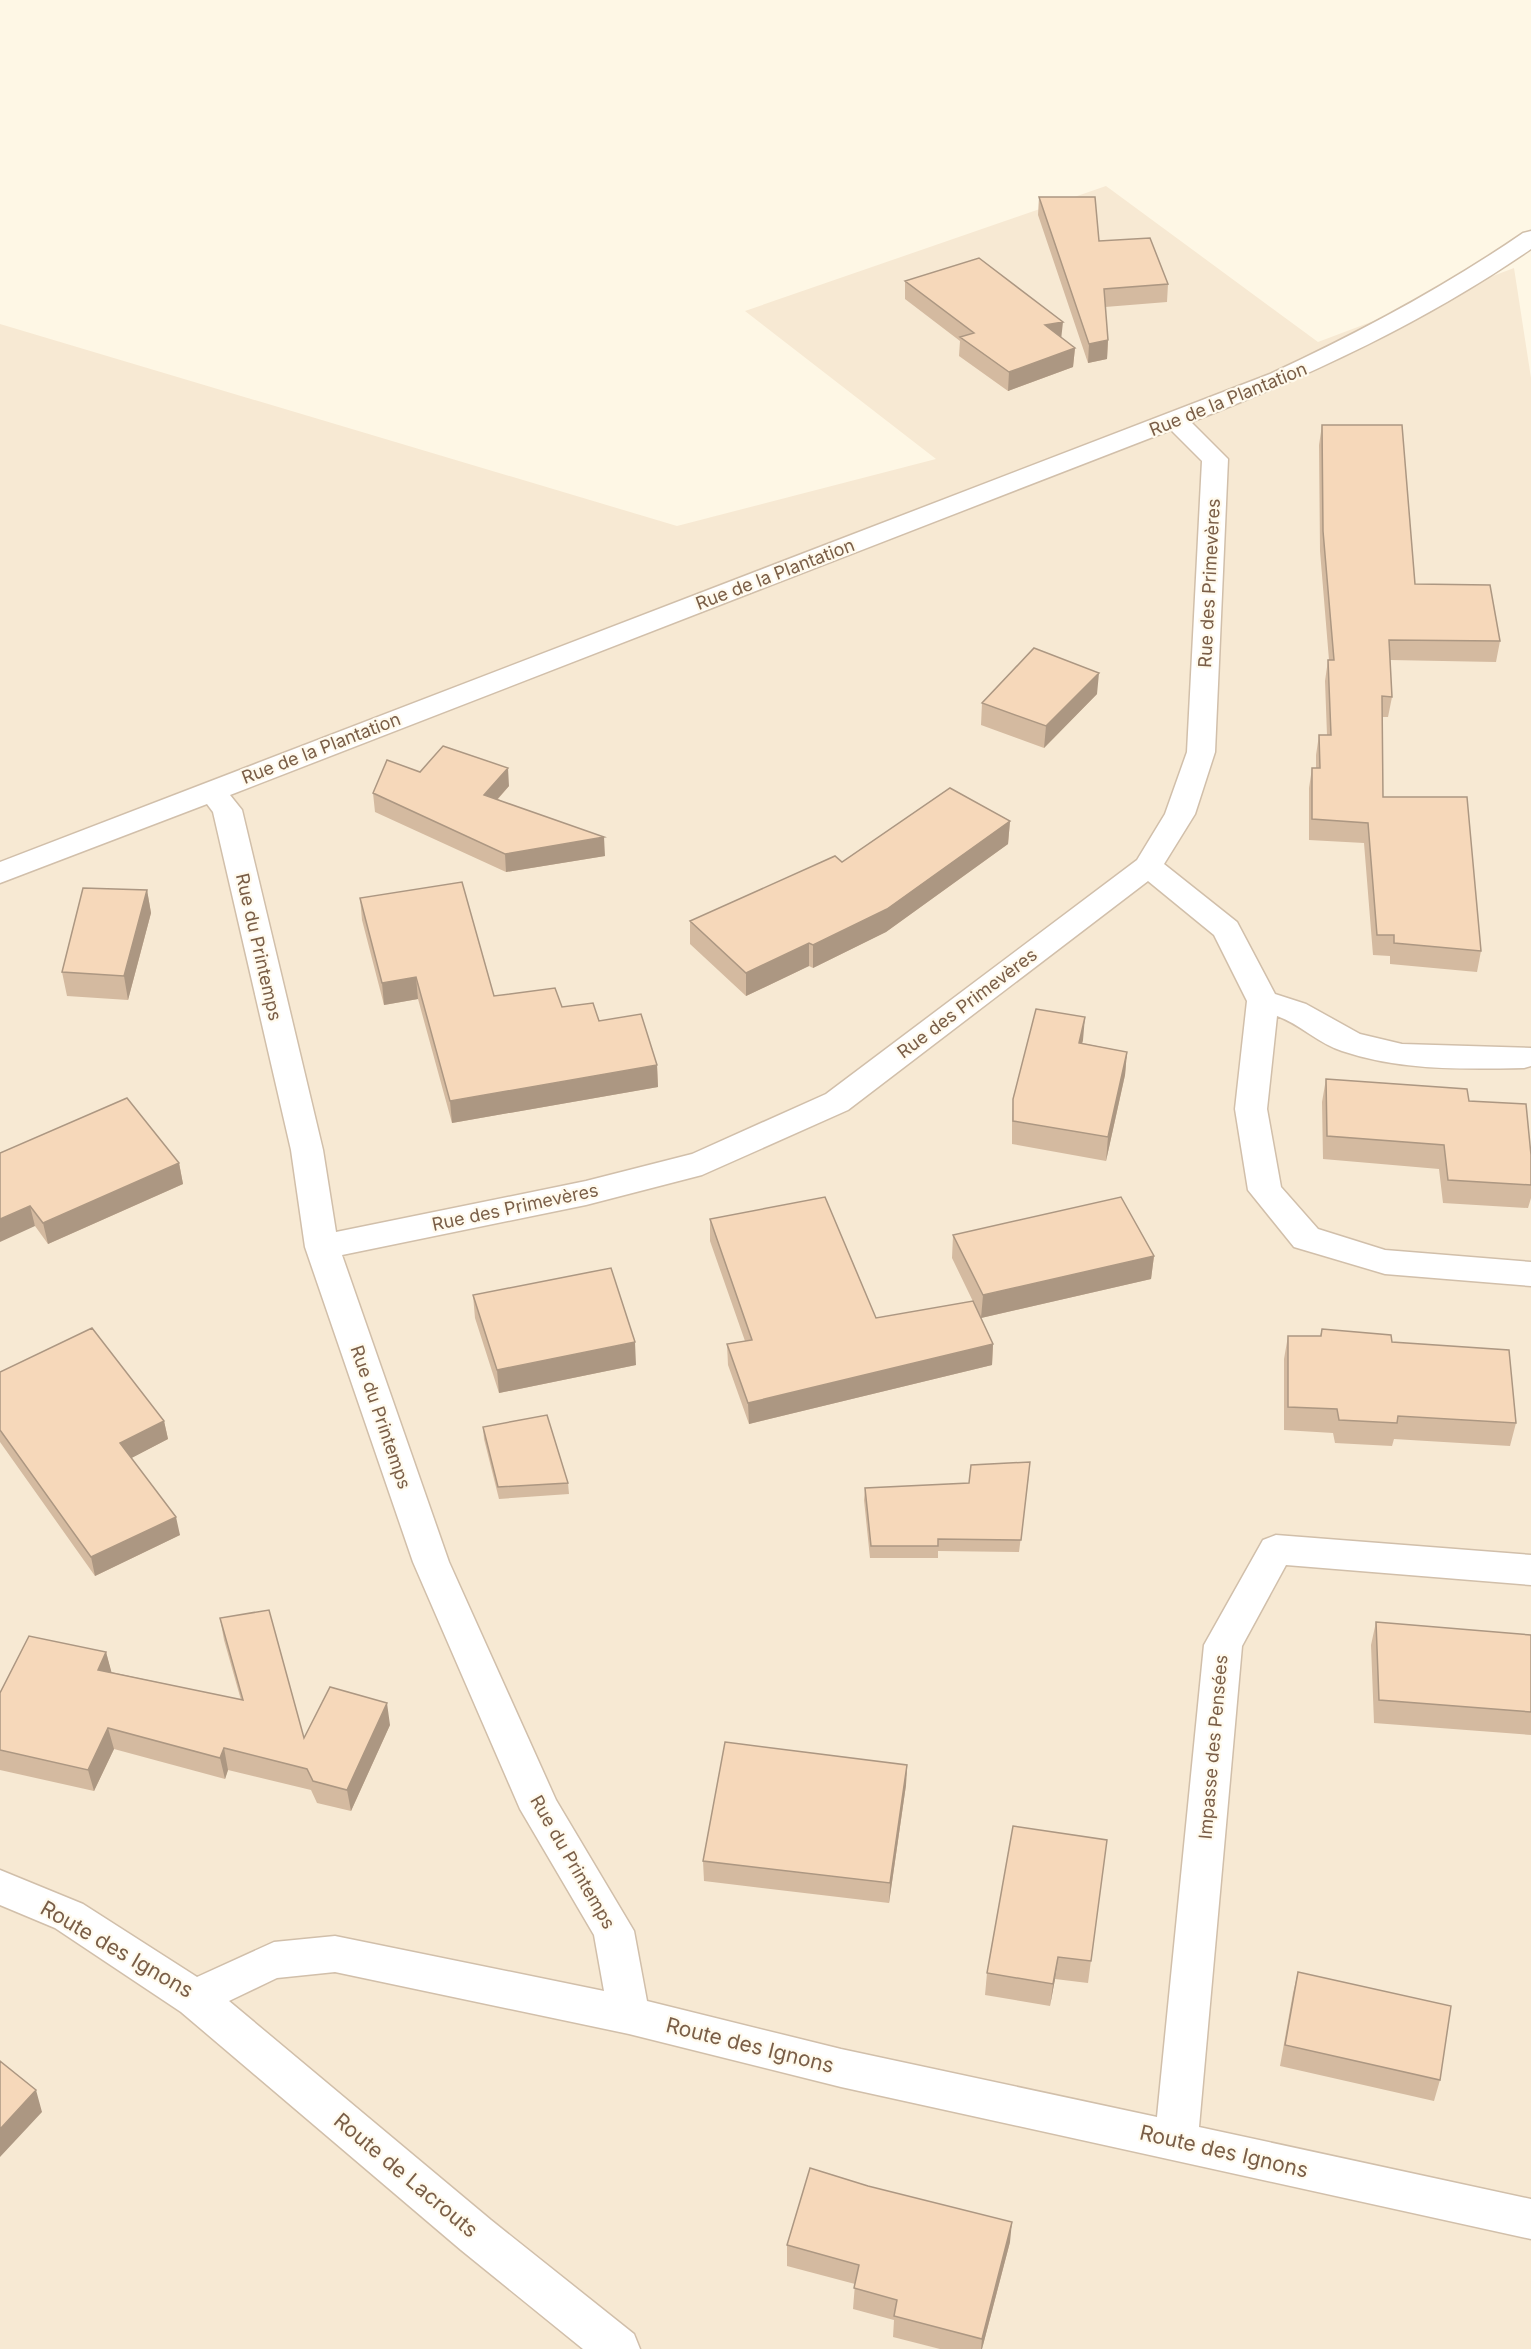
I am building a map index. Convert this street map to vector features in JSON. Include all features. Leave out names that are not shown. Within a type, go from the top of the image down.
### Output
[{"type":"street","name":"Rue de la Plantation","points":[[0,873],[212,789],[1279,380],[1354,345],[1506,256],[1531,238]]},
{"type":"street","name":"Rue des Primevères","points":[[322,1247],[586,1193],[702,1163],[837,1102],[1148,866],[1180,814],[1201,752],[1215,459],[1176,421]]},
{"type":"street","name":"Rue du Printemps","points":[[212,789],[226,810],[307,1150],[322,1247],[431,1562],[540,1809],[614,1931],[629,2015]]},
{"type":"street","points":[[1148,866],[1226,929],[1263,1001],[1251,1109],[1265,1190],[1306,1238],[1385,1262],[1531,1274]]},
{"type":"street","points":[[1263,1001],[1296,1011],[1350,1043],[1402,1055],[1451,1058],[1524,1057]]},
{"type":"street","name":"Impasse des Pensées","points":[[1176,2140],[1223,1645],[1276,1550],[1531,1570]]},
{"type":"street","name":"Route des Ignons","points":[[0,1887],[69,1916],[196,1999],[233,1978],[274,1960],[334,1954],[629,2015],[841,2068],[1531,2219]]},
{"type":"street","name":"Route de Lacrouts","points":[[196,1999],[476,2235],[618,2349]]},
{"type":"shaded area","points":[[1106,186],[1318,342],[1514,268],[1531,378],[1531,2349],[0,2349],[0,324],[677,526],[936,459],[745,311]]},
{"type":"building","points":[[1039,197],[1095,197],[1099,241],[1150,238],[1168,284],[1104,289],[1108,340],[1089,344]]},
{"type":"building","points":[[979,258],[1063,322],[1045,325],[1075,348],[1009,372],[960,337],[974,333],[905,281]]},
{"type":"building","points":[[1322,425],[1402,425],[1415,584],[1490,585],[1500,641],[1389,640],[1392,697],[1382,696],[1383,797],[1467,797],[1481,951],[1394,943],[1394,935],[1377,935],[1368,823],[1312,819],[1312,768],[1320,768],[1319,735],[1331,735],[1328,660],[1334,660],[1323,531]]},
{"type":"building","points":[[1034,648],[1099,673],[1046,726],[982,703]]},
{"type":"building","points":[[443,746],[508,768],[484,795],[604,837],[505,854],[373,793],[387,760],[420,772]]},
{"type":"building","points":[[950,788],[1010,821],[887,909],[813,945],[809,943],[746,973],[690,921],[835,856],[842,862]]},
{"type":"building","points":[[462,882],[494,996],[555,988],[562,1007],[593,1003],[599,1021],[641,1014],[657,1065],[450,1101],[416,977],[382,983],[360,898]]},
{"type":"building","points":[[83,888],[147,890],[124,976],[62,972]]},
{"type":"building","points":[[1036,1009],[1085,1017],[1079,1043],[1127,1052],[1108,1137],[1013,1121],[1013,1099]]},
{"type":"building","points":[[1326,1079],[1467,1089],[1469,1101],[1526,1104],[1531,1155],[1531,1185],[1448,1180],[1444,1145],[1327,1136]]},
{"type":"building","points":[[127,1098],[179,1163],[43,1223],[30,1206],[0,1219],[0,1153]]},
{"type":"building","points":[[825,1197],[876,1318],[973,1301],[993,1344],[748,1403],[727,1344],[752,1340],[710,1219]]},
{"type":"building","points":[[1121,1197],[1154,1256],[983,1295],[953,1235]]},
{"type":"building","points":[[611,1268],[635,1342],[497,1370],[473,1295]]},
{"type":"building","points":[[92,1328],[164,1421],[120,1443],[176,1517],[91,1557],[0,1430],[0,1372]]},
{"type":"building","points":[[1322,1329],[1391,1335],[1392,1342],[1509,1350],[1516,1423],[1398,1416],[1397,1423],[1339,1420],[1337,1409],[1288,1407],[1288,1336],[1321,1336]]},
{"type":"building","points":[[547,1415],[568,1483],[498,1487],[483,1427]]},
{"type":"building","points":[[1030,1462],[1021,1540],[938,1539],[938,1546],[871,1546],[865,1488],[969,1483],[971,1465]]},
{"type":"building","points":[[269,1610],[304,1738],[330,1687],[387,1703],[347,1790],[313,1781],[307,1769],[224,1748],[220,1758],[108,1728],[88,1770],[0,1750],[0,1693],[29,1636],[106,1652],[98,1670],[243,1700],[220,1618]]},
{"type":"building","points":[[1376,1622],[1531,1635],[1531,1712],[1379,1700]]},
{"type":"building","points":[[725,1742],[907,1765],[890,1883],[703,1861]]},
{"type":"building","points":[[1013,1826],[1107,1840],[1091,1961],[1058,1957],[1053,1984],[987,1973]]},
{"type":"building","points":[[1298,1972],[1451,2006],[1440,2080],[1285,2045]]},
{"type":"building","points":[[0,2061],[36,2090],[0,2129]]},
{"type":"building","points":[[810,2168],[868,2186],[1012,2222],[982,2339],[894,2316],[897,2300],[854,2288],[859,2265],[787,2245]]}]
